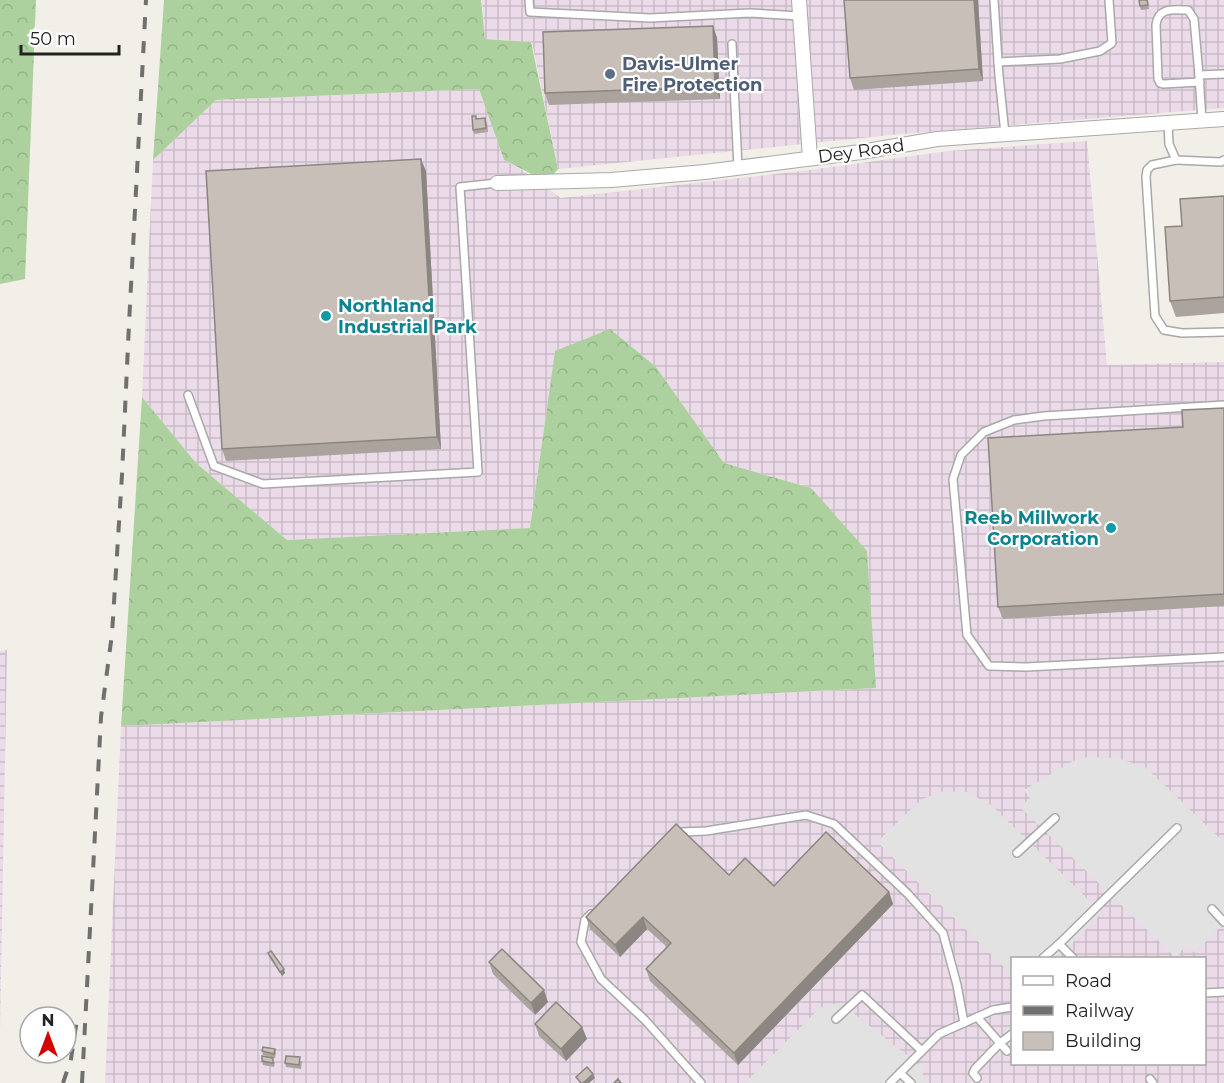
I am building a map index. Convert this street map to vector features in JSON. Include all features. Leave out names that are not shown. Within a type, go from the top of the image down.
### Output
[{"type":"street","points":[[799,0],[810,158]]},
{"type":"street","name":"Dey Road","points":[[497,183],[611,180],[861,152],[937,139],[1224,119]]},
{"type":"lane","points":[[529,0],[530,12],[650,18],[750,13],[800,16]]},
{"type":"lane","points":[[994,0],[1005,134]]},
{"type":"lane","points":[[998,62],[1060,59],[1100,51],[1112,43],[1109,0]]},
{"type":"lane","points":[[1202,121],[1199,79],[1194,19],[1188,10],[1170,10],[1157,17],[1158,79],[1160,83],[1199,79],[1224,74]]},
{"type":"lane","points":[[732,44],[738,167]]},
{"type":"lane","points":[[1168,123],[1169,144],[1176,160]]},
{"type":"lane","points":[[1224,160],[1221,162],[1176,160],[1152,165],[1147,170],[1146,177],[1155,316],[1164,330],[1182,333],[1224,332]]},
{"type":"lane","points":[[188,395],[214,466],[263,484],[478,472],[460,187],[497,183]]},
{"type":"lane","points":[[1224,405],[1044,416],[1014,420],[984,432],[961,455],[953,479],[967,635],[989,666],[1026,667],[1224,657]]},
{"type":"lane","points":[[673,837],[681,832],[706,831],[806,816],[834,824],[908,894],[943,933],[957,985],[964,1023]]},
{"type":"lane","points":[[1017,853],[1055,818]]},
{"type":"lane","points":[[1044,957],[1177,828]]},
{"type":"lane","points":[[1212,909],[1224,922]]},
{"type":"lane","points":[[593,912],[585,920],[581,942],[601,979],[645,1020],[701,1083]]},
{"type":"lane","points":[[1059,944],[1072,957]]},
{"type":"lane","points":[[1206,993],[1224,992]]},
{"type":"lane","points":[[836,1019],[862,995],[922,1051]]},
{"type":"lane","points":[[892,1082],[939,1034],[993,1011],[1011,1007]]},
{"type":"lane","points":[[977,1017],[1007,1051]]},
{"type":"lane","points":[[977,1078],[974,1073],[975,1069],[1011,1035]]},
{"type":"lane","points":[[900,1073],[911,1083]]},
{"type":"shaded area","points":[[482,0],[1224,0],[1224,108],[891,135],[558,169],[532,42],[485,39]]},
{"type":"shaded area","points":[[479,89],[504,160],[561,198],[810,170],[948,151],[1087,141],[1107,365],[1224,362],[1224,1083],[105,1083],[121,726],[875,688],[811,488],[724,463],[656,367],[555,351],[530,528],[287,540],[196,463],[142,397],[153,160],[216,100]]},
{"type":"shaded area","points":[[7,650],[0,1034],[0,651]]},
{"type":"shaded area","points":[[1087,757],[1117,758],[1145,767],[1224,842],[1224,923],[1195,953],[1186,945],[1175,957],[1020,807],[1030,798],[1024,790],[1073,761]]},
{"type":"shaded area","points":[[944,791],[967,792],[991,805],[1102,913],[1059,957],[1011,957],[1011,974],[877,842],[922,799]]},
{"type":"shaded area","points":[[830,1004],[842,1004],[923,1068],[923,1077],[929,1083],[745,1083],[820,1008]]},
{"type":"green space","points":[[0,0],[36,0],[25,279],[0,284]]},
{"type":"green space","points":[[164,0],[481,0],[485,39],[531,42],[558,169],[547,182],[504,160],[479,89],[216,100],[153,160]]},
{"type":"green space","points":[[610,329],[656,367],[724,463],[811,488],[867,551],[876,688],[121,726],[142,397],[196,463],[287,540],[530,528],[555,351]]},
{"type":"building","points":[[844,0],[974,0],[979,69],[850,78]]},
{"type":"building","points":[[1139,0],[1147,0],[1148,5],[1140,6]]},
{"type":"building","points":[[713,26],[715,87],[545,93],[543,32]]},
{"type":"building","points":[[472,116],[476,116],[476,119],[485,118],[486,128],[473,130]]},
{"type":"building","name":"Northland Industrial Park","points":[[421,159],[437,437],[222,449],[206,171]]},
{"type":"building","points":[[1224,196],[1224,297],[1170,301],[1165,227],[1182,226],[1180,199]]},
{"type":"building","name":"Reeb Millwork Corporation","points":[[1224,408],[1224,594],[998,607],[988,438],[1183,427],[1182,410]]},
{"type":"building","points":[[676,824],[729,875],[745,858],[774,886],[826,832],[889,892],[734,1053],[646,969],[671,943],[643,917],[615,945],[586,917]]},
{"type":"building","points":[[502,949],[544,990],[531,1003],[489,962]]},
{"type":"building","points":[[271,951],[284,969],[280,972],[268,953]]},
{"type":"building","points":[[556,1002],[582,1027],[561,1049],[535,1024]]},
{"type":"building","points":[[263,1047],[275,1049],[274,1054],[262,1051]]},
{"type":"building","points":[[262,1056],[273,1058],[273,1063],[262,1061]]},
{"type":"building","points":[[286,1056],[300,1057],[299,1065],[285,1063]]},
{"type":"building","points":[[587,1067],[593,1074],[581,1083],[576,1077]]},
{"type":"railway","points":[[82,1083],[101,717],[112,634],[122,475],[146,0]]},
{"type":"railway","points":[[63,1083],[69,1065]]},
{"type":"place","name":"Davis-Ulmer Fire Protection","points":[[610,74]]},
{"type":"place","name":"Northland Industrial Park","points":[[326,316]]},
{"type":"place","name":"Reeb Millwork Corporation","points":[[1111,528]]}]
